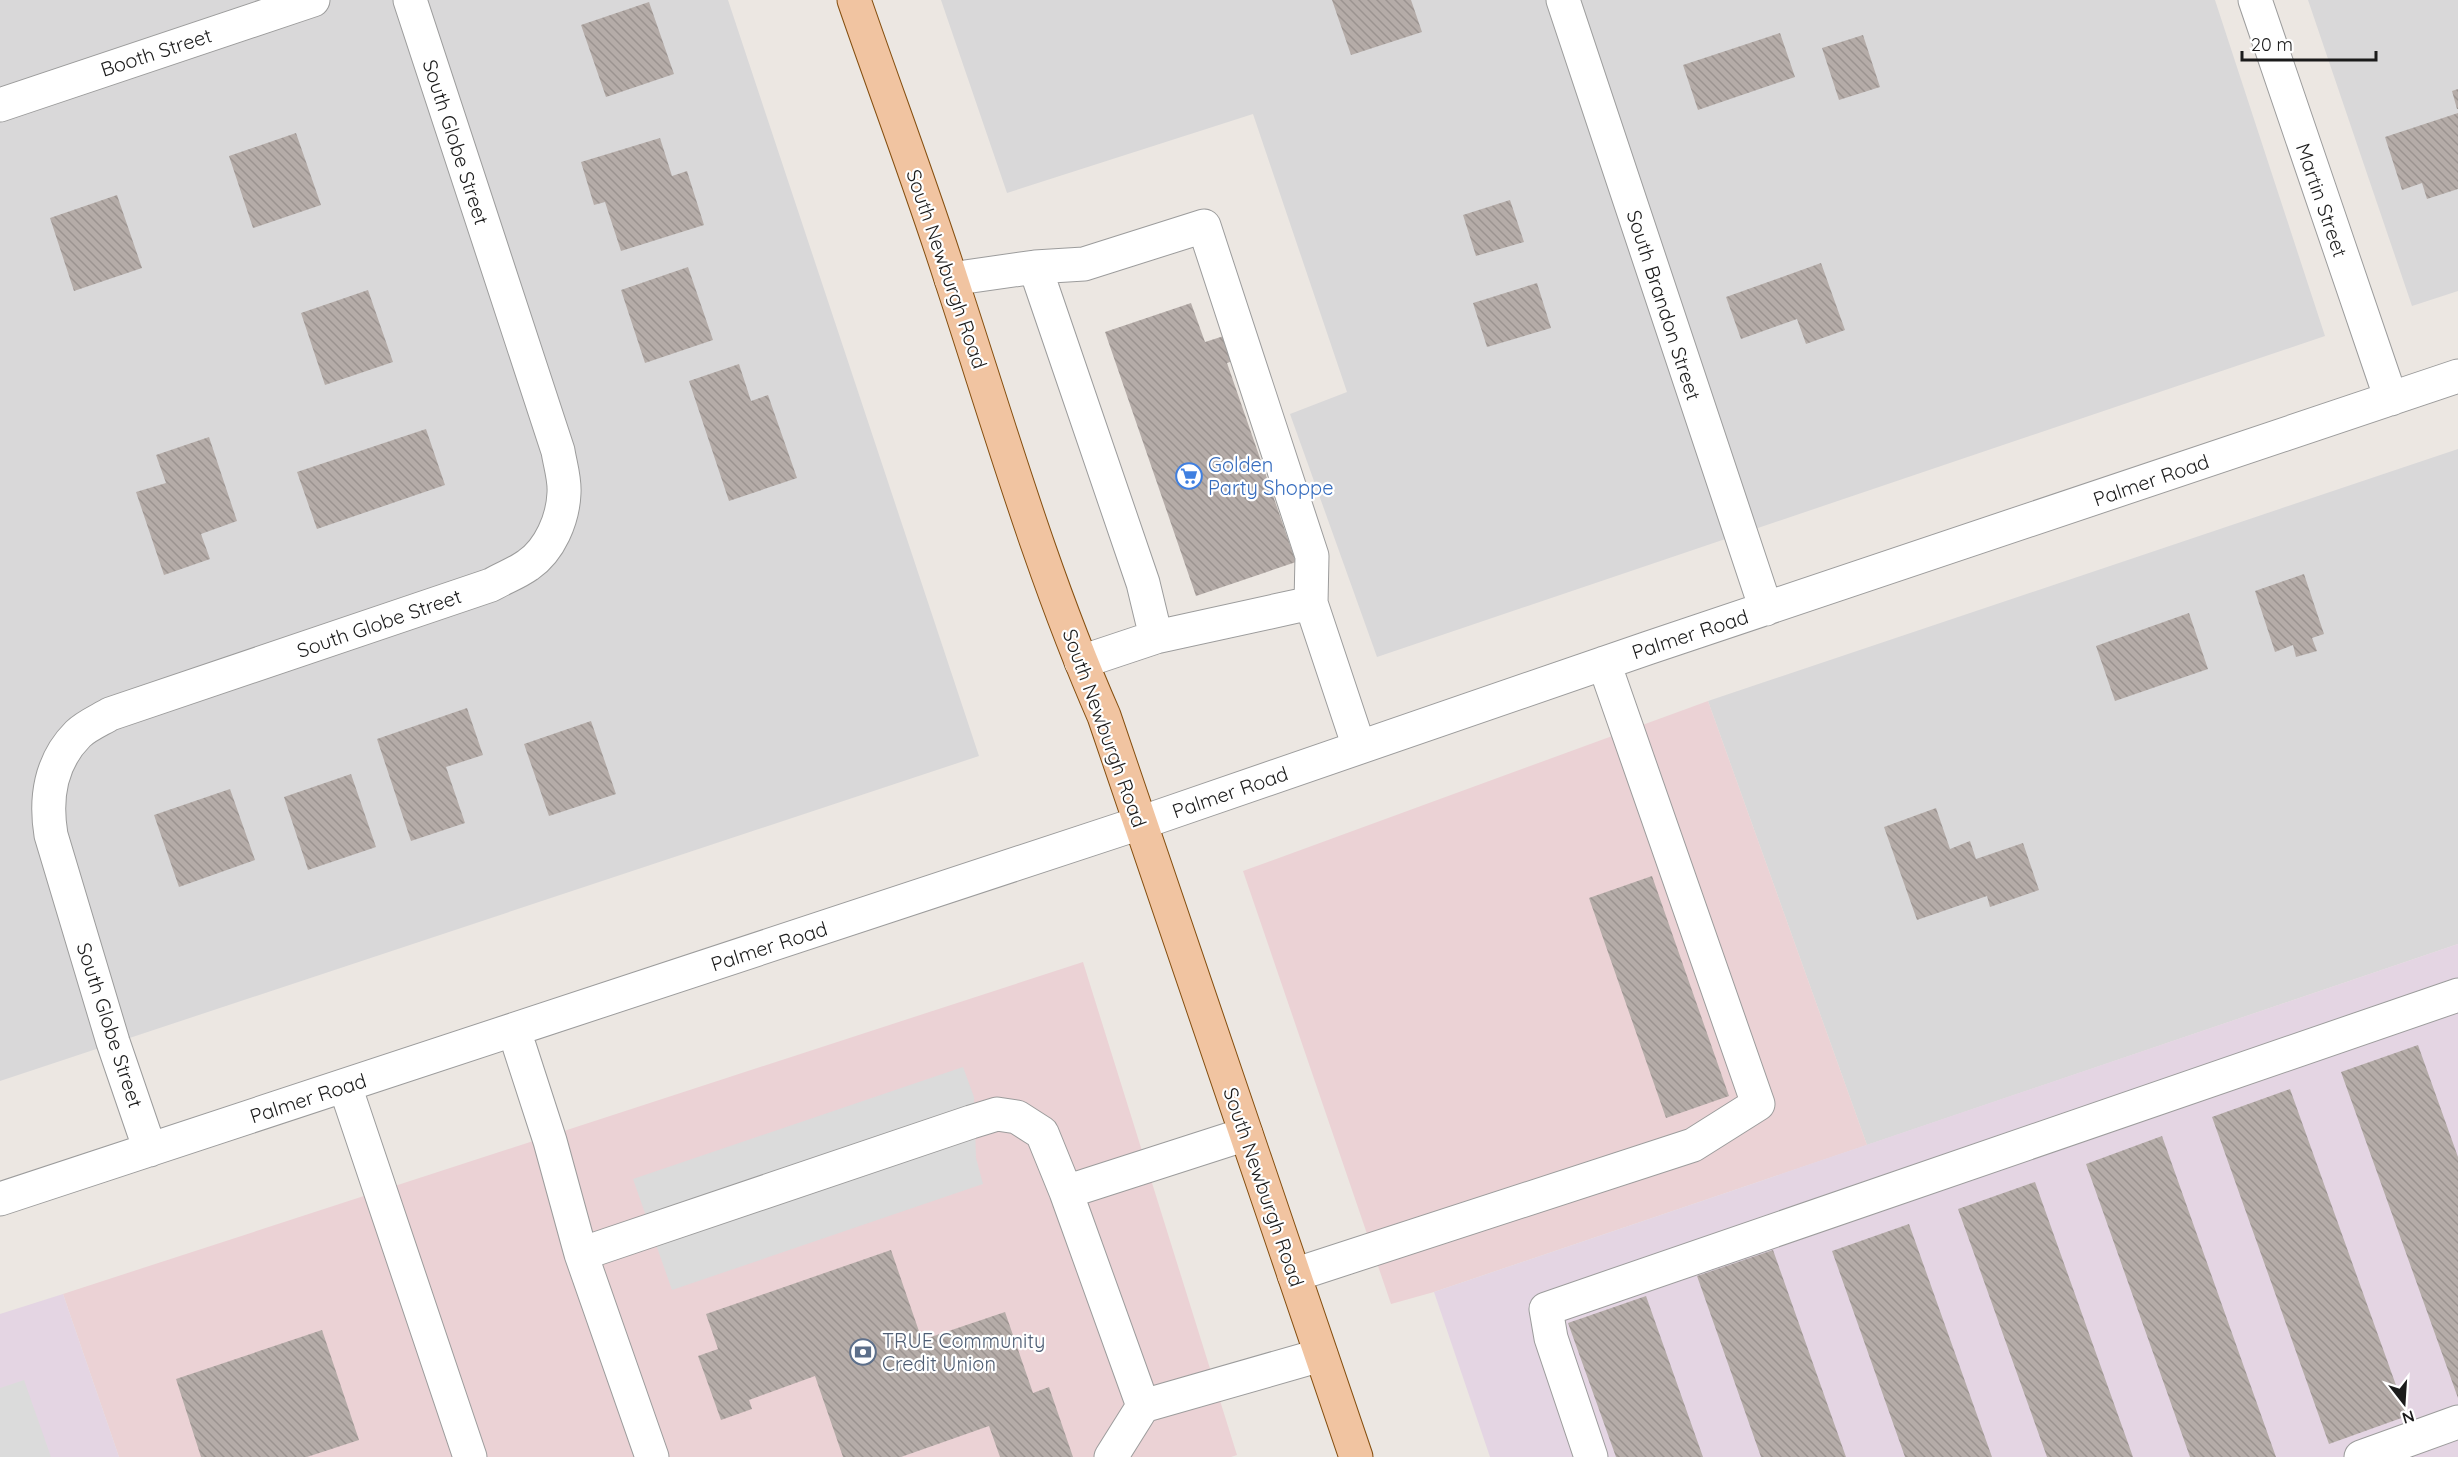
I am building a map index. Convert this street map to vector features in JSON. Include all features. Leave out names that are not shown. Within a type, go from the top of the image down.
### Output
[{"type":"main road","name":"South Newburgh Road","points":[[854,0],[951,279],[1021,494],[1081,662],[1104,716],[1356,1457]]},
{"type":"street","name":"Booth Street","points":[[0,105],[313,0]]},
{"type":"street","name":"South Globe Street","points":[[150,1150],[113,1042],[51,835],[47,812],[48,794],[58,762],[78,734],[110,714],[491,585],[529,565],[554,532],[561,517],[565,491],[558,451],[410,0]]},
{"type":"street","name":"South Brandon Street","points":[[1563,0],[1766,609]]},
{"type":"street","name":"Martin Street","points":[[2255,0],[2391,399]]},
{"type":"street","points":[[951,279],[1035,267],[1084,264],[1204,226],[1312,556],[1311,603],[1359,747]]},
{"type":"street","points":[[1035,267],[1143,583],[1156,637]]},
{"type":"street","name":"Palmer Road","points":[[0,1199],[1140,823],[1604,663],[2458,376]]},
{"type":"street","points":[[1081,662],[1156,637],[1311,603]]},
{"type":"street","points":[[1294,1275],[1693,1145],[1758,1104],[1604,663]]},
{"type":"street","points":[[1591,1457],[1551,1338],[1546,1309],[2458,995]]},
{"type":"street","points":[[514,1030],[550,1141],[581,1254],[652,1457]]},
{"type":"street","points":[[345,1086],[470,1457]]},
{"type":"street","points":[[581,1254],[997,1114],[1017,1117],[1042,1133],[1066,1192],[1143,1406]]},
{"type":"street","points":[[1066,1192],[1246,1134]]},
{"type":"street","points":[[1111,1457],[1143,1406],[1321,1354]]},
{"type":"street","points":[[2361,1457],[2458,1422]]},
{"type":"shaded area","points":[[0,0],[728,0],[979,756],[0,1081]]},
{"type":"shaded area","points":[[941,0],[2215,0],[2325,336],[1377,657],[1290,414],[1347,392],[1253,114],[1007,193]]},
{"type":"shaded area","points":[[2308,0],[2458,0],[2458,291],[2412,306]]},
{"type":"shaded area","points":[[2458,449],[2458,944],[1867,1145],[1708,701]]},
{"type":"shaded area","points":[[1708,701],[1867,1145],[1434,1292],[1391,1304],[1243,871]]},
{"type":"shaded area","points":[[2458,944],[2458,1457],[1490,1457],[1434,1292]]},
{"type":"shaded area","points":[[1083,962],[1237,1455],[1231,1457],[119,1457],[63,1294]]},
{"type":"shaded area","points":[[963,1067],[974,1097],[976,1158],[983,1184],[672,1290],[633,1179]]},
{"type":"shaded area","points":[[63,1294],[119,1457],[0,1457],[0,1314]]},
{"type":"shaded area","points":[[24,1380],[51,1457],[0,1457],[0,1388]]},
{"type":"building","points":[[1332,0],[1411,0],[1422,32],[1351,55]]},
{"type":"building","points":[[649,2],[674,74],[606,97],[581,25]]},
{"type":"building","points":[[1780,33],[1795,77],[1698,110],[1683,65]]},
{"type":"building","points":[[1863,35],[1880,87],[1839,100],[1822,48]]},
{"type":"building","points":[[2458,89],[2458,109],[2457,109],[2452,91]]},
{"type":"building","points":[[2458,113],[2458,189],[2427,199],[2422,183],[2402,190],[2385,137]]},
{"type":"building","points":[[296,133],[321,205],[253,228],[229,156]]},
{"type":"building","points":[[660,138],[672,176],[687,171],[704,225],[621,251],[605,202],[594,205],[581,162]]},
{"type":"building","points":[[117,195],[142,268],[74,291],[50,218]]},
{"type":"building","points":[[1510,200],[1524,242],[1476,256],[1463,215]]},
{"type":"building","points":[[1821,263],[1845,330],[1806,344],[1797,319],[1741,339],[1726,297]]},
{"type":"building","points":[[688,267],[713,340],[645,363],[621,290]]},
{"type":"building","points":[[1537,283],[1551,328],[1487,347],[1473,303]]},
{"type":"building","points":[[368,290],[393,362],[325,385],[301,313]]},
{"type":"building","points":[[1191,303],[1205,342],[1227,335],[1236,360],[1227,363],[1296,562],[1196,596],[1105,332]]},
{"type":"building","points":[[739,364],[751,401],[768,395],[797,478],[729,501],[689,381]]},
{"type":"building","points":[[426,429],[445,485],[317,529],[297,472]]},
{"type":"building","points":[[209,437],[237,521],[201,534],[210,559],[164,575],[136,492],[166,483],[156,455]]},
{"type":"building","points":[[2304,574],[2324,634],[2312,638],[2317,651],[2296,657],[2293,645],[2275,652],[2255,591]]},
{"type":"building","points":[[2189,613],[2208,669],[2115,701],[2096,646]]},
{"type":"building","points":[[467,708],[483,755],[446,767],[465,823],[411,841],[377,739]]},
{"type":"building","points":[[591,721],[616,794],[549,816],[524,744]]},
{"type":"building","points":[[351,774],[376,847],[308,870],[284,797]]},
{"type":"building","points":[[230,789],[255,860],[179,887],[154,815]]},
{"type":"building","points":[[1936,808],[1950,849],[1970,841],[1976,859],[2023,843],[2039,890],[1990,907],[1987,896],[1917,920],[1884,827]]},
{"type":"building","points":[[1652,876],[1729,1096],[1666,1118],[1589,898]]},
{"type":"building","points":[[2418,1045],[2458,1157],[2458,1398],[2341,1072]]},
{"type":"building","points":[[2290,1089],[2407,1416],[2329,1444],[2212,1117]]},
{"type":"building","points":[[2162,1136],[2276,1457],[2190,1457],[2086,1164]]},
{"type":"building","points":[[2035,1182],[2133,1457],[2047,1457],[1958,1209]]},
{"type":"building","points":[[1909,1224],[1992,1457],[1905,1457],[1832,1251]]},
{"type":"building","name":"TRUE Community Credit Union","points":[[891,1250],[922,1340],[1005,1312],[1033,1393],[1049,1387],[1073,1457],[1000,1457],[989,1426],[901,1457],[843,1457],[815,1376],[749,1400],[752,1409],[721,1420],[698,1356],[718,1349],[706,1314]]},
{"type":"building","points":[[1773,1250],[1846,1457],[1761,1457],[1697,1276]]},
{"type":"building","points":[[1646,1296],[1703,1457],[1616,1457],[1568,1323]]},
{"type":"building","points":[[322,1330],[359,1440],[307,1457],[201,1457],[176,1379]]},
{"type":"place","name":"Golden Party Shoppe","points":[[1189,476]]},
{"type":"place","name":"TRUE Community Credit Union","points":[[863,1352]]}]
